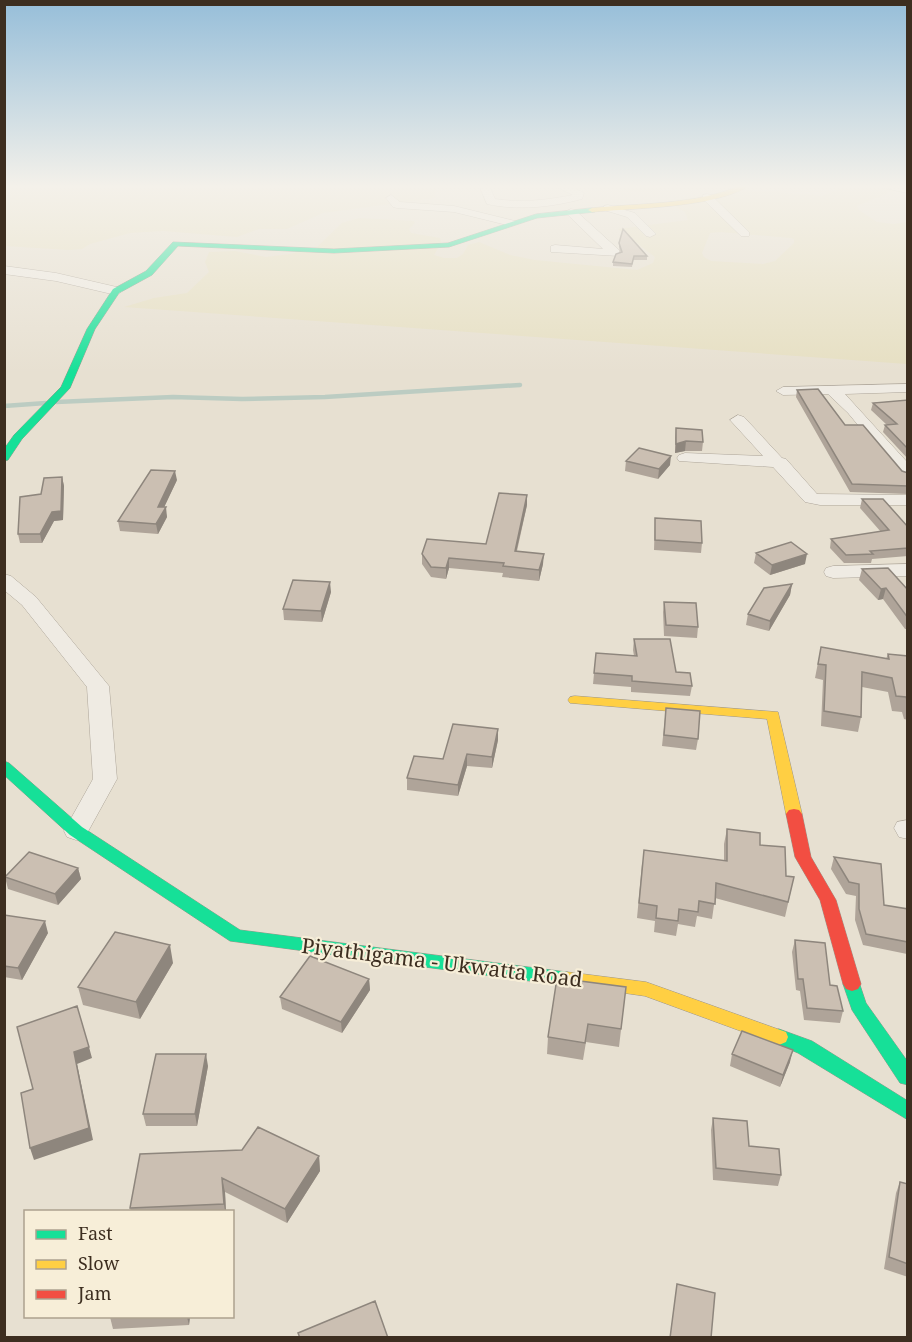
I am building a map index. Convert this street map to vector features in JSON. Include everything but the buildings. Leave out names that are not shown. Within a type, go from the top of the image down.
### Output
[{"type":"street","points":[[4,458],[18,437],[64,388],[91,329],[116,291],[149,273],[173,248]]},
{"type":"street","points":[[258,248],[334,251],[399,248]]},
{"type":"street","points":[[555,249],[615,253],[609,248]]},
{"type":"street","points":[[4,270],[56,277],[116,291]]},
{"type":"street","points":[[783,391],[908,388]]},
{"type":"street","points":[[832,390],[854,410],[908,474]]},
{"type":"street","points":[[738,420],[780,462],[811,498],[820,500],[908,500]]},
{"type":"street","points":[[685,458],[780,462]]},
{"type":"street","points":[[833,572],[908,570]]},
{"type":"street","points":[[4,580],[29,602],[98,686],[105,779],[76,831]]},
{"type":"street","points":[[574,700],[773,715],[803,857],[828,900],[858,1005],[907,1077],[897,1105]]},
{"type":"street","name":"Piyathigama - Ukwatta Road","points":[[4,766],[76,831],[237,936],[646,989],[805,1047],[897,1105]]},
{"type":"shaded area","points":[[31,248],[84,248],[69,250]]},
{"type":"shaded area","points":[[315,248],[438,248],[434,255],[457,258],[467,248],[492,248],[510,255],[535,260],[637,270],[653,263],[655,257],[643,248],[704,248],[702,253],[704,257],[711,261],[763,264],[775,261],[789,248],[907,248],[907,364],[124,307],[154,298],[187,293],[209,272],[205,262],[209,252],[235,251],[266,257]]},
{"type":"waterway","points":[[56,402],[173,397],[242,399],[325,397],[520,385]]},
{"type":"waterway","points":[[4,406],[46,403]]},
{"type":"traffic: fast","points":[[4,458],[18,437],[65,388],[91,329],[116,291],[149,273],[173,248]]},
{"type":"traffic: fast","points":[[258,248],[334,251],[399,248]]},
{"type":"traffic: fast","points":[[4,766],[76,831],[236,936],[567,979]]},
{"type":"traffic: fast","points":[[852,984],[858,1005],[907,1077]]},
{"type":"traffic: fast","points":[[779,1037],[805,1047],[908,1112]]},
{"type":"traffic: slow","points":[[575,700],[773,715],[794,814]]},
{"type":"traffic: slow","points":[[567,979],[646,989],[779,1037]]},
{"type":"traffic: jam","points":[[794,814],[803,857],[828,900],[852,984]]}]
